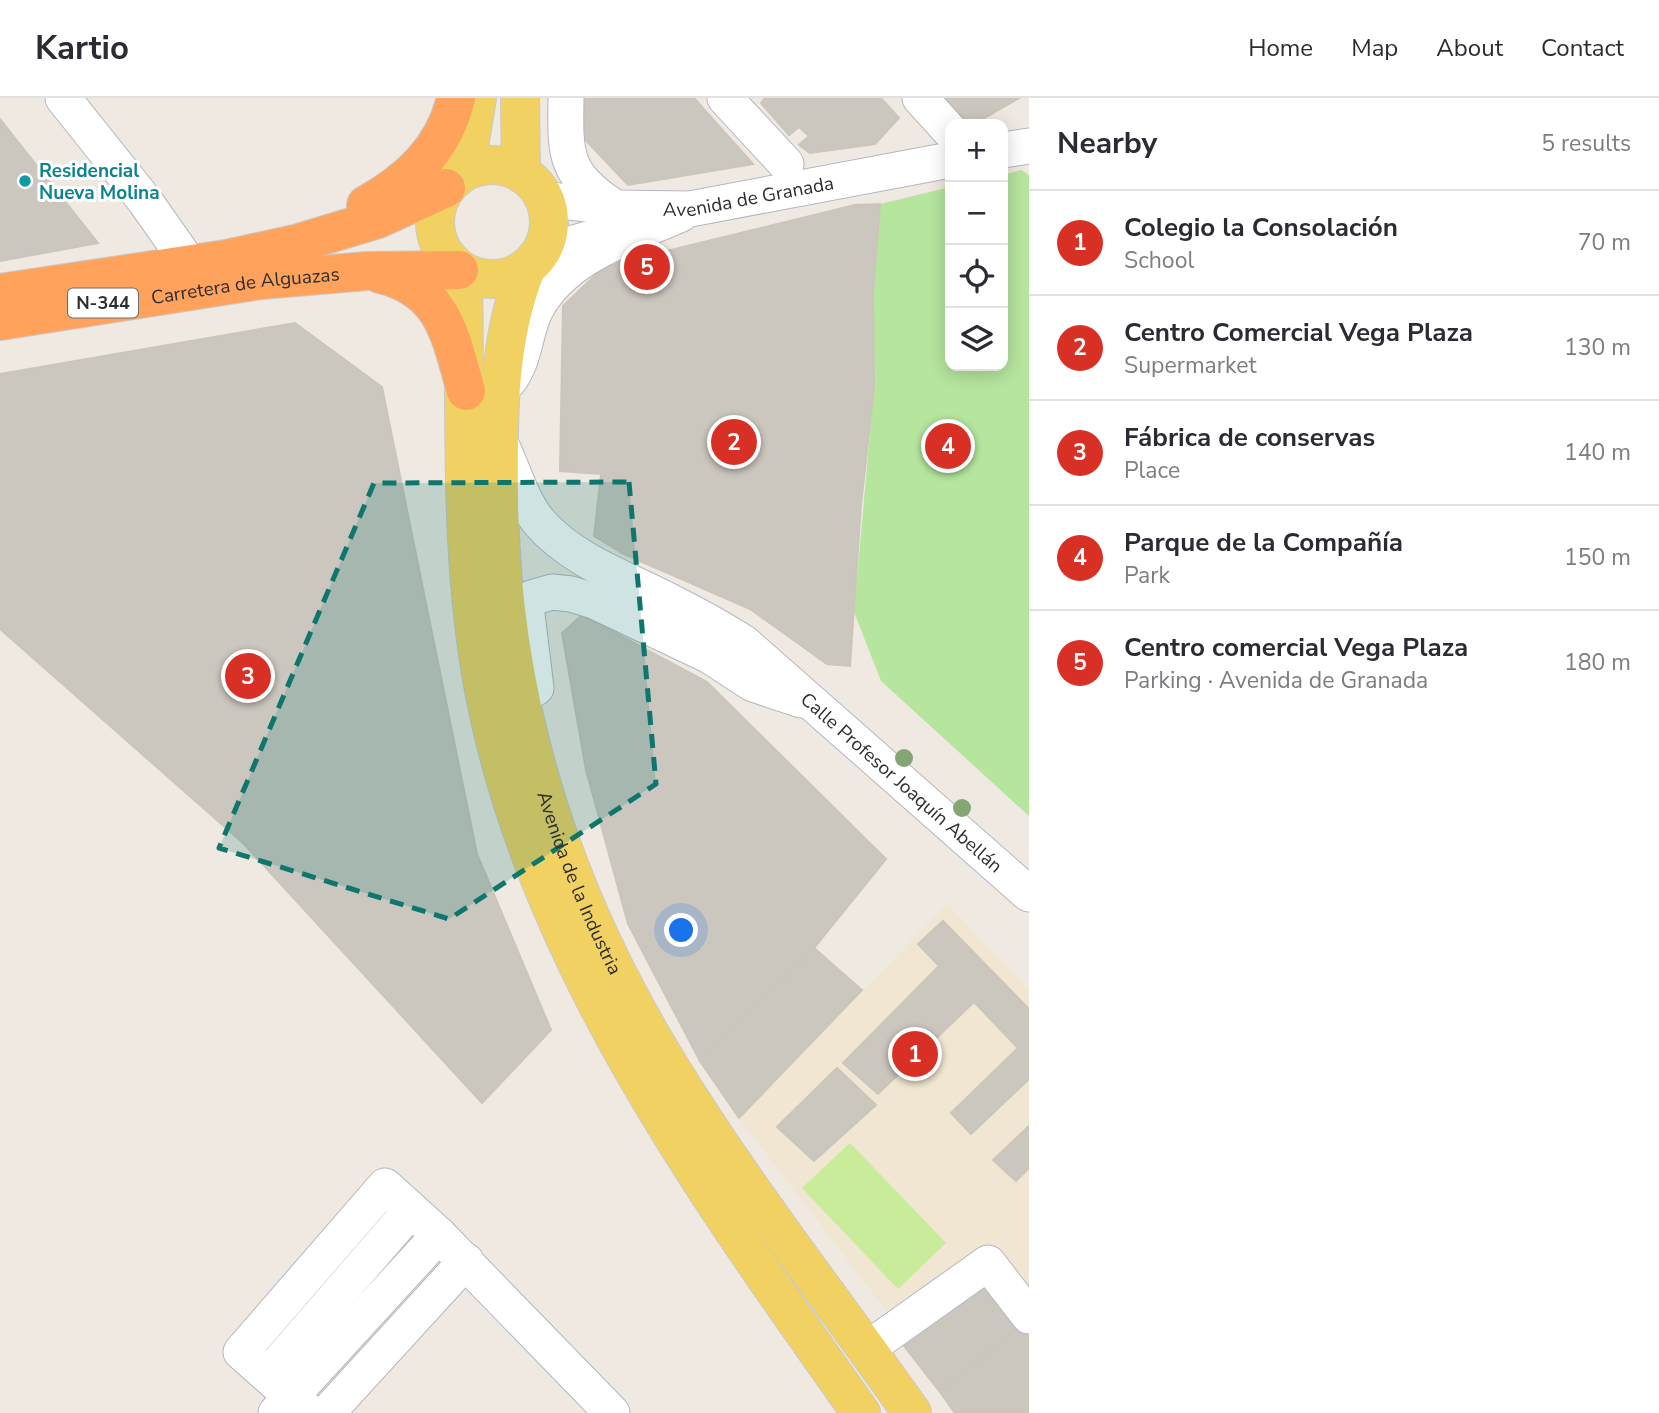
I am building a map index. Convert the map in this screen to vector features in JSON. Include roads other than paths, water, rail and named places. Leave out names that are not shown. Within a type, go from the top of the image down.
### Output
[{"type":"highway","points":[[299,243],[408,178],[424,162],[447,127],[456,98]]},
{"type":"highway","points":[[0,293],[136,270],[197,276],[378,219],[455,180]]},
{"type":"highway","name":"N-344","points":[[367,271],[398,279],[420,290],[435,305],[484,390]]},
{"type":"highway","name":"Carretera de Alguazas","points":[[0,321],[197,276],[461,271]]},
{"type":"main road","points":[[477,98],[455,180],[435,215],[435,229],[445,256],[461,271],[488,280],[514,276],[533,261],[550,226],[533,186],[520,98]]},
{"type":"main road","points":[[455,180],[493,165],[533,186]]},
{"type":"main road","name":"Avenida de la Industria","points":[[533,261],[508,336],[484,390],[471,579],[485,694],[506,785],[548,898],[594,997],[712,1198],[862,1413]]},
{"type":"main road","points":[[461,271],[484,390]]},
{"type":"main road","name":"Avenida de la Industria","points":[[484,390],[500,442],[500,566],[516,683],[542,786],[578,888],[606,950],[653,1039],[714,1135],[912,1413]]},
{"type":"street","points":[[63,98],[145,201],[197,276]]},
{"type":"street","points":[[566,98],[567,153],[578,178],[617,208]]},
{"type":"street","points":[[725,98],[786,164]]},
{"type":"street","points":[[920,98],[945,126]]},
{"type":"street","name":"Avenida de Granada","points":[[533,186],[617,208],[691,209],[945,161]]},
{"type":"street","points":[[136,270],[145,258],[151,241],[145,201]]},
{"type":"street","points":[[533,261],[691,209]]},
{"type":"street","points":[[484,390],[521,361],[535,312],[551,288],[573,267],[596,251],[691,209]]},
{"type":"street","points":[[500,442],[524,499],[540,523],[597,568],[632,601]]},
{"type":"street","points":[[542,786],[549,753],[526,616],[531,598],[541,593],[632,601]]},
{"type":"street","name":"Calle Profesor Joaquín Abellán","points":[[632,601],[709,656],[764,677],[815,704],[1029,894]]},
{"type":"street","points":[[439,1235],[286,1399],[241,1352],[385,1186],[439,1235],[466,1261],[612,1413]]},
{"type":"street","points":[[327,1413],[466,1261]]},
{"type":"street","points":[[867,1349],[988,1264],[1029,1316]]},
{"type":"place","name":"Residencial Nueva Molina","points":[[25,181]]},
{"type":"place","name":"Centro comercial Vega Plaza","points":[[647,267]]},
{"type":"place","name":"Centro Comercial Vega Plaza","points":[[734,442]]},
{"type":"place","name":"Parque de la Compañía","points":[[948,446]]},
{"type":"place","name":"Fábrica de conservas","points":[[248,676]]},
{"type":"place","name":"Colegio la Consolación","points":[[915,1054]]}]
